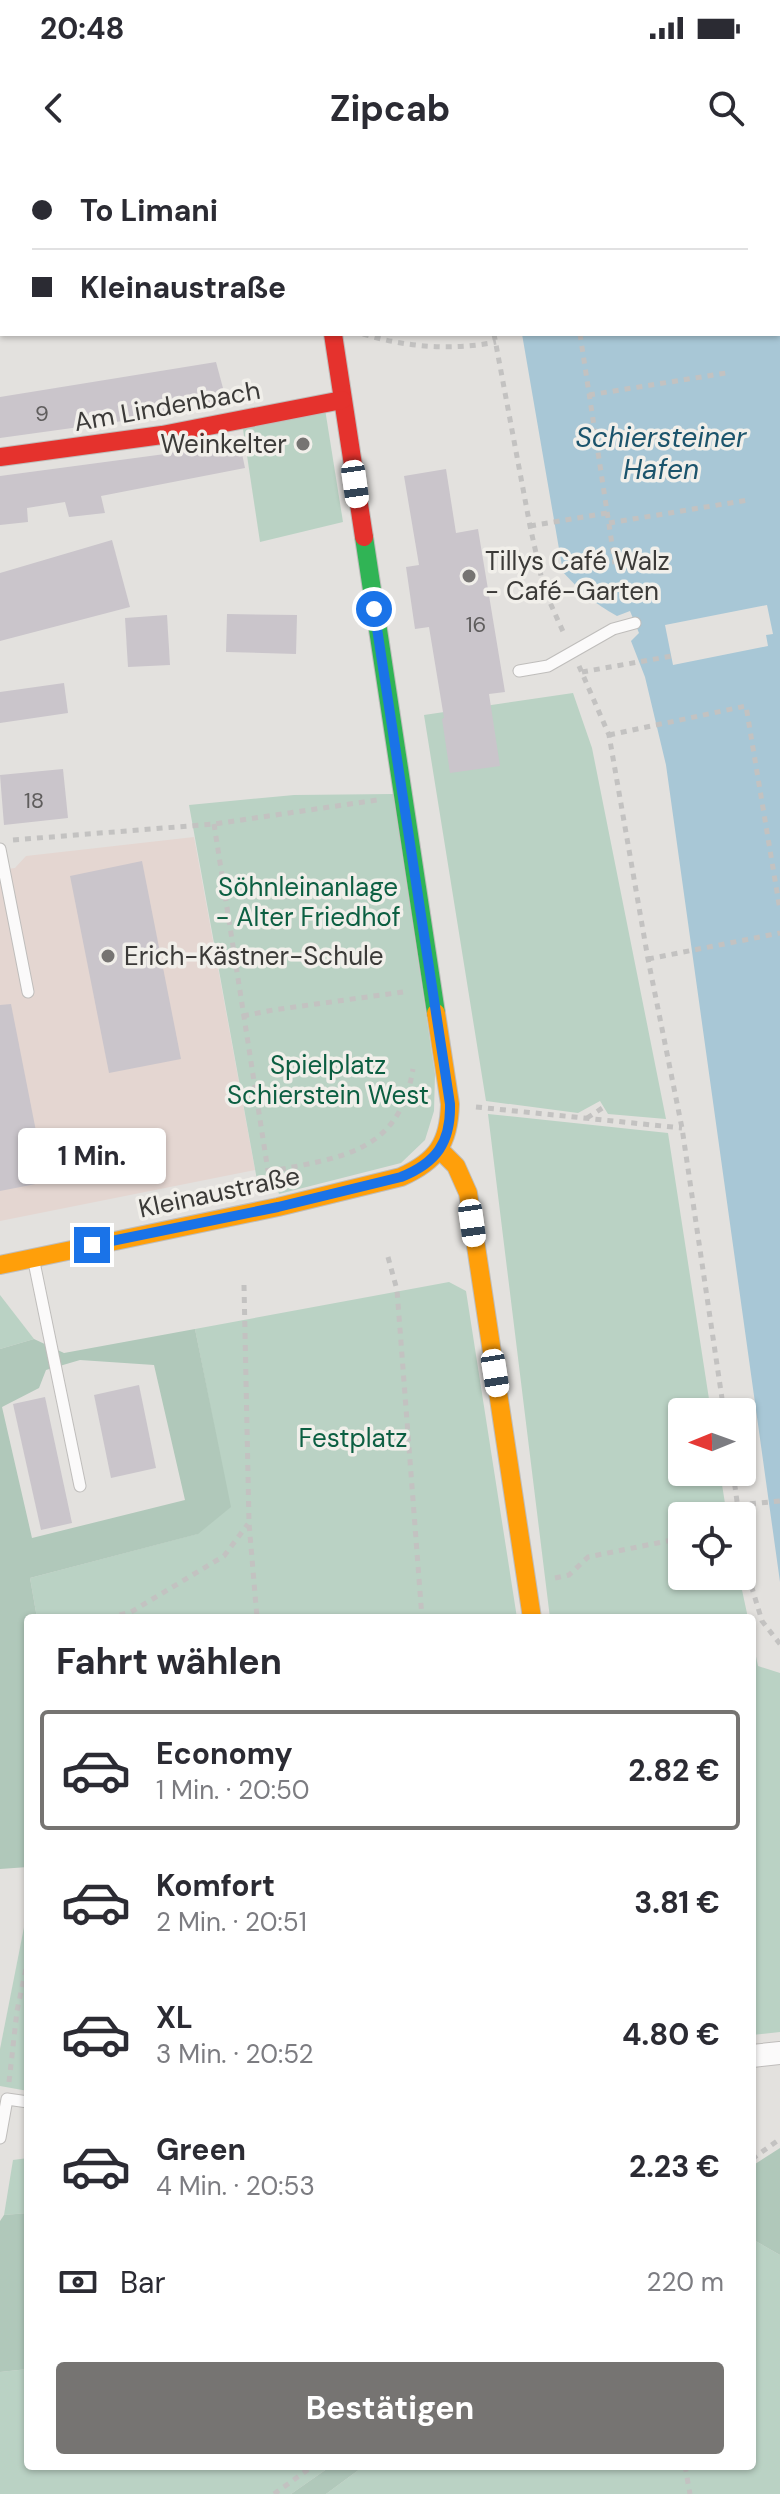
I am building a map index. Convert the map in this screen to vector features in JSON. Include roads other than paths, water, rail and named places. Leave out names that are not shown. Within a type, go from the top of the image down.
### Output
[{"type":"street","points":[[333,336],[333,401],[402,795],[450,1104],[451,1120],[440,1150],[456,1166],[468,1193],[531,1614]]},
{"type":"street","name":"Am Lindenbach","points":[[0,457],[162,435],[333,401]]},
{"type":"street","name":"Kleinaustraße","points":[[0,1265],[278,1207],[401,1177],[429,1162],[440,1150]]},
{"type":"street","points":[[756,2056],[780,2053]]},
{"type":"lane","points":[[519,671],[548,666],[613,629],[635,623]]},
{"type":"lane","points":[[0,849],[28,992]]},
{"type":"lane","points":[[33,1258],[80,1486]]},
{"type":"lane","points":[[0,2138],[7,2099],[24,2101]]},
{"type":"water","name":"Schiersteiner Hafen","points":[[522,336],[780,336],[780,1582],[666,765],[645,677],[631,641],[639,633],[630,611],[617,616],[563,572]]},
{"type":"place","name":"Weinkelter","points":[[303,444]]},
{"type":"place","name":"Tillys Café Walz - Café-Garten","points":[[469,576]]},
{"type":"place","name":"Erich-Kästner-Schule","points":[[108,956]]},
{"type":"park label","name":"Söhnleinanlage - Alter Friedhof","points":[[308,902]]},
{"type":"park label","name":"Spielplatz Schierstein West","points":[[328,1080]]},
{"type":"park label","name":"Festplatz","points":[[353,1438]]}]
